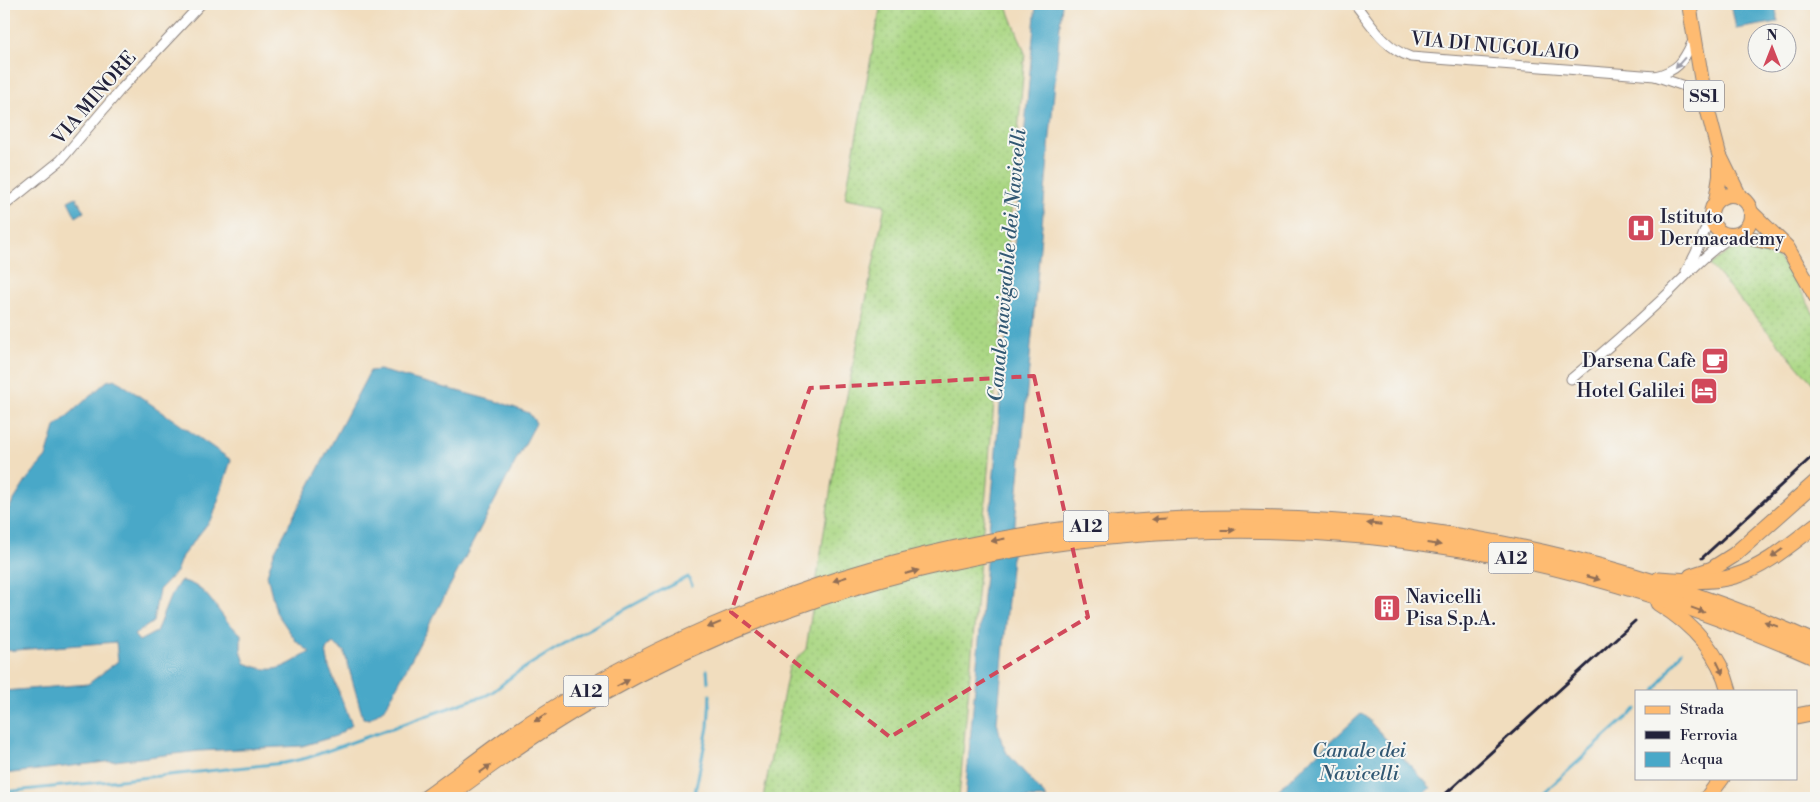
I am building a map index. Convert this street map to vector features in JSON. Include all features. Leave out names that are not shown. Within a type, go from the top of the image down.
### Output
[{"type":"highway","points":[[1682,580],[1712,569],[1734,555],[1816,482]]},
{"type":"highway","name":"A12","points":[[426,798],[512,735],[591,688],[681,640],[762,613],[872,569],[965,546],[1073,528],[1134,521],[1190,518],[1294,518],[1397,526],[1448,533],[1512,545],[1637,583],[1725,607],[1816,643]]},
{"type":"highway","points":[[1637,583],[1722,579],[1745,573],[1769,559],[1816,525]]},
{"type":"highway","points":[[1637,583],[1698,634],[1722,670],[1729,690]]},
{"type":"highway","name":"A12","points":[[1637,583],[1816,658]]},
{"type":"highway","name":"A12","points":[[446,798],[488,766],[596,698],[762,613]]},
{"type":"highway","points":[[1798,716],[1816,712]]},
{"type":"main road","name":"SS1","points":[[1689,4],[1705,100],[1719,154],[1740,197],[1748,204],[1752,213],[1783,242],[1816,297]]},
{"type":"main road","name":"SS1","points":[[1719,154],[1720,176],[1712,222],[1717,230],[1725,235],[1773,242],[1786,249],[1793,258]]},
{"type":"main road","points":[[1714,206],[1726,196],[1740,197]]},
{"type":"main road","points":[[1735,235],[1740,234],[1748,227],[1752,213]]},
{"type":"street","name":"VIA MINORE","points":[[4,206],[62,160],[121,89],[201,4]]},
{"type":"street","name":"VIA DI NUGOLAIO","points":[[1355,4],[1387,44],[1411,57],[1655,76],[1687,87],[1705,100]]},
{"type":"street","name":"VIA DI NUGOLAIO","points":[[1655,76],[1673,70],[1680,64],[1695,38]]},
{"type":"street","points":[[1679,281],[1691,262],[1714,206]]},
{"type":"street","points":[[1570,380],[1662,300],[1679,281],[1723,242],[1735,235]]},
{"type":"highlighted area","points":[[1034,376],[1088,617],[890,737],[731,612],[810,388]]},
{"type":"green space","points":[[881,4],[1006,4],[1025,53],[959,798],[763,798],[789,667],[806,649],[839,435],[885,205],[845,198]]},
{"type":"green space","points":[[1747,246],[1763,250],[1779,259],[1801,291],[1816,318],[1816,387],[1710,265],[1734,248]]},
{"type":"water","points":[[1036,4],[1062,4],[997,722],[1002,743],[1007,753],[1047,798],[965,798]]},
{"type":"water","points":[[1731,4],[1775,4],[1778,22],[1748,22],[1748,27],[1736,29]]},
{"type":"water","points":[[76,197],[84,212],[76,217],[68,201]]},
{"type":"water","points":[[379,370],[502,403],[529,413],[536,423],[386,707],[370,719],[363,718],[344,651],[333,643],[326,650],[329,667],[352,725],[336,736],[302,746],[199,751],[4,774],[4,691],[88,684],[118,661],[116,642],[4,651],[4,516],[28,478],[46,457],[55,427],[107,381],[115,379],[231,460],[213,517],[182,556],[176,572],[159,590],[153,622],[134,635],[139,641],[156,632],[170,597],[180,581],[195,586],[207,595],[226,620],[241,634],[241,650],[245,663],[264,669],[279,668],[310,652],[296,641],[276,612],[267,575],[274,553],[370,371]]},
{"type":"water","name":"Canale dei Navicelli","points":[[1362,713],[1431,788],[1420,798],[1269,798]]},
{"type":"waterway","points":[[1816,230],[1813,235],[1816,241]]},
{"type":"waterway","points":[[1793,490],[1816,468]]},
{"type":"waterway","points":[[4,792],[284,763],[307,758],[487,695],[515,674],[622,611],[688,577],[692,585]]},
{"type":"waterway","points":[[1656,690],[1682,651]]},
{"type":"waterway","points":[[707,670],[708,682]]},
{"type":"waterway","points":[[694,798],[708,727],[710,695]]},
{"type":"waterway","points":[[1538,798],[1635,710]]},
{"type":"railway","points":[[1702,558],[1816,453]]},
{"type":"railway","points":[[1441,798],[1635,621]]},
{"type":"place","name":"Istituto Dermacademy","points":[[1641,228]]},
{"type":"place","name":"Darsena Cafè","points":[[1715,361]]},
{"type":"place","name":"Hotel Galilei","points":[[1704,391]]},
{"type":"place","name":"Navicelli Pisa S.p.A.","points":[[1387,608]]},
{"type":"water label","name":"Canale navigabile dei Navicelli","points":[[1008,265]]}]
